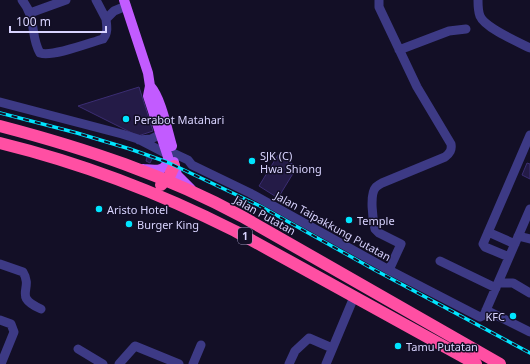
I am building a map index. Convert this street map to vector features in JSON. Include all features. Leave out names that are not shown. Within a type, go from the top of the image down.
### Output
[{"type":"highway","name":"Jalan Putatan","points":[[0,126],[72,146],[139,169],[214,201],[500,364]]},
{"type":"highway","name":"1","points":[[0,143],[66,161],[120,179],[207,217],[476,364]]},
{"type":"highway","points":[[148,190],[154,189],[167,180],[174,166]]},
{"type":"highway","points":[[207,217],[207,207],[214,201]]},
{"type":"main road","points":[[125,3],[148,74],[150,86],[148,96],[161,134],[170,153],[167,164],[164,168],[154,170],[139,169]]},
{"type":"main road","points":[[150,86],[156,92],[170,153],[177,175],[196,193]]},
{"type":"street","points":[[22,0],[30,13],[37,47],[40,53],[44,54],[103,39],[106,36],[108,29],[106,19],[96,0]]},
{"type":"street","points":[[30,13],[66,0]]},
{"type":"street","points":[[379,0],[379,7],[417,87],[451,144],[452,149],[445,157],[382,183],[376,187],[372,196],[375,229],[378,233],[401,244],[389,270]]},
{"type":"street","points":[[478,0],[481,17],[484,21],[495,30],[530,48]]},
{"type":"street","points":[[106,19],[125,3]]},
{"type":"street","points":[[399,50],[449,31],[466,29]]},
{"type":"street","points":[[0,102],[80,122],[138,139],[151,139],[161,134]]},
{"type":"street","points":[[509,257],[485,247],[483,244],[527,149],[530,135]]},
{"type":"street","name":"Jalan Taipakkung Putatan","points":[[138,139],[188,160],[192,165],[250,193],[389,270],[480,317],[484,313],[500,317],[530,332]]},
{"type":"street","points":[[484,313],[498,285],[530,209]]},
{"type":"street","points":[[488,232],[516,240],[530,239]]},
{"type":"street","points":[[440,261],[498,285],[508,282],[513,283],[530,293]]},
{"type":"street","points":[[0,264],[23,272],[26,277],[24,295],[26,300],[31,305],[41,309]]},
{"type":"street","points":[[326,364],[354,296]]},
{"type":"street","points":[[0,320],[11,324],[14,332],[1,364]]},
{"type":"street","points":[[289,364],[295,351],[309,338],[332,348]]},
{"type":"street","points":[[193,364],[201,345]]},
{"type":"street","points":[[119,364],[135,346],[179,364]]},
{"type":"street","points":[[78,349],[103,364]]},
{"type":"building","name":"Perabot Matahari","points":[[139,87],[153,131],[138,136],[78,106]]},
{"type":"building","points":[[278,155],[297,167],[278,198],[259,186]]},
{"type":"building","points":[[147,157],[152,159],[150,163],[146,161]]},
{"type":"building","points":[[527,163],[530,164],[530,179],[522,175]]},
{"type":"railway","points":[[0,113],[77,133],[167,162],[260,206],[373,269],[530,353]]},
{"type":"place","name":"Perabot Matahari","points":[[126,119]]},
{"type":"place","name":"SJK (C) Hwa Shiong","points":[[252,161]]},
{"type":"place","name":"Aristo Hotel","points":[[99,209]]},
{"type":"place","name":"Temple","points":[[349,220]]},
{"type":"place","name":"Burger King","points":[[129,224]]},
{"type":"place","name":"KFC","points":[[513,316]]},
{"type":"place","name":"Tamu Putatan","points":[[398,346]]}]
